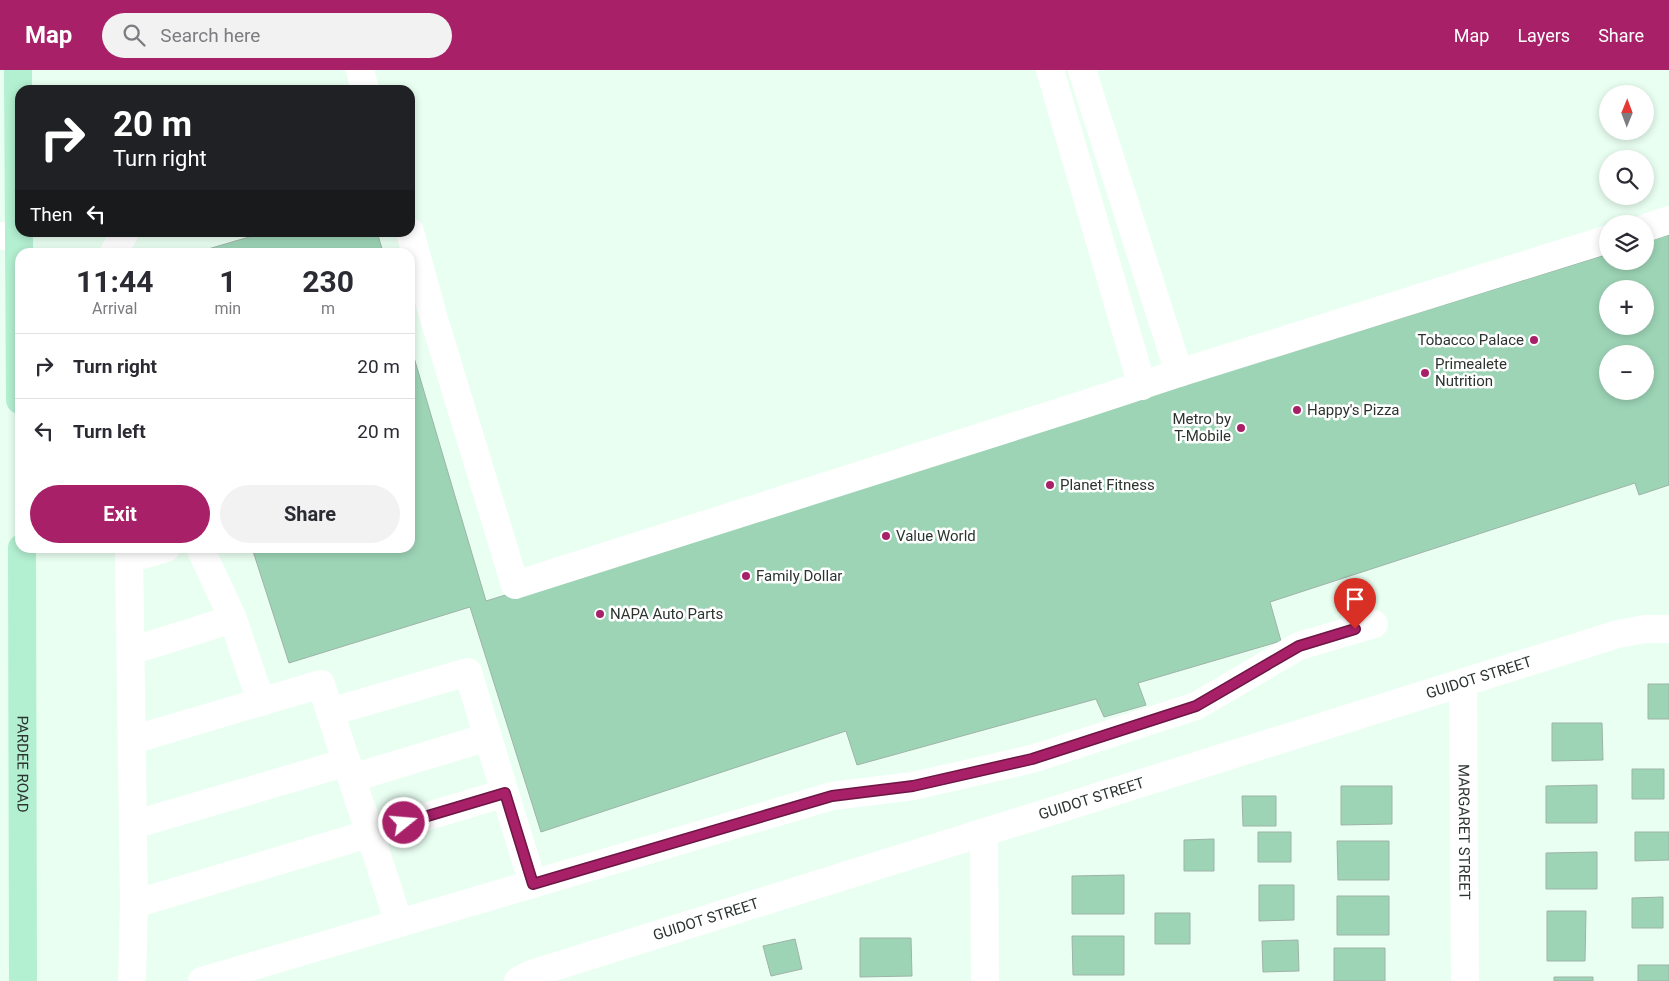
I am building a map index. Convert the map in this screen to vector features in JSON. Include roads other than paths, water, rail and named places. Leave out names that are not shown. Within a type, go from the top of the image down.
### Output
[{"type":"main road","points":[[18,70],[18,85]]},
{"type":"main road","points":[[15,182],[9,236],[15,325]]},
{"type":"main road","name":"PARDEE ROAD","points":[[22,553],[23,981]]},
{"type":"street","points":[[360,70],[364,85]]},
{"type":"street","points":[[1050,70],[1142,386]]},
{"type":"street","points":[[1082,70],[1179,373]]},
{"type":"street","points":[[1654,225],[1669,220]]},
{"type":"street","points":[[415,250],[434,319],[515,585],[1179,373],[1599,242]]},
{"type":"street","points":[[129,553],[134,904],[132,981]]},
{"type":"street","points":[[202,553],[233,619],[261,702]]},
{"type":"street","points":[[131,651],[233,619]]},
{"type":"street","points":[[202,981],[832,796],[913,786],[1032,759],[1196,706],[1299,646],[1374,624]]},
{"type":"street","name":"GUIDOT STREET","points":[[518,981],[532,974],[1618,634],[1645,629],[1669,629]]},
{"type":"street","points":[[330,712],[468,672],[533,884]]},
{"type":"street","name":"MARGARET STREET","points":[[1463,683],[1465,981]]},
{"type":"street","points":[[132,740],[321,684],[399,923]]},
{"type":"street","points":[[133,825],[488,736]]},
{"type":"street","points":[[134,904],[505,793]]},
{"type":"street","points":[[984,833],[985,981]]},
{"type":"place","name":"Tobacco Palace","points":[[1534,340]]},
{"type":"place","name":"Primealete Nutrition","points":[[1425,373]]},
{"type":"place","name":"Happy's Pizza","points":[[1297,410]]},
{"type":"place","name":"Metro by T-Mobile","points":[[1241,428]]},
{"type":"place","name":"Planet Fitness","points":[[1050,485]]},
{"type":"place","name":"Value World","points":[[886,536]]},
{"type":"place","name":"Family Dollar","points":[[746,576]]},
{"type":"place","name":"NAPA Auto Parts","points":[[600,614]]}]
